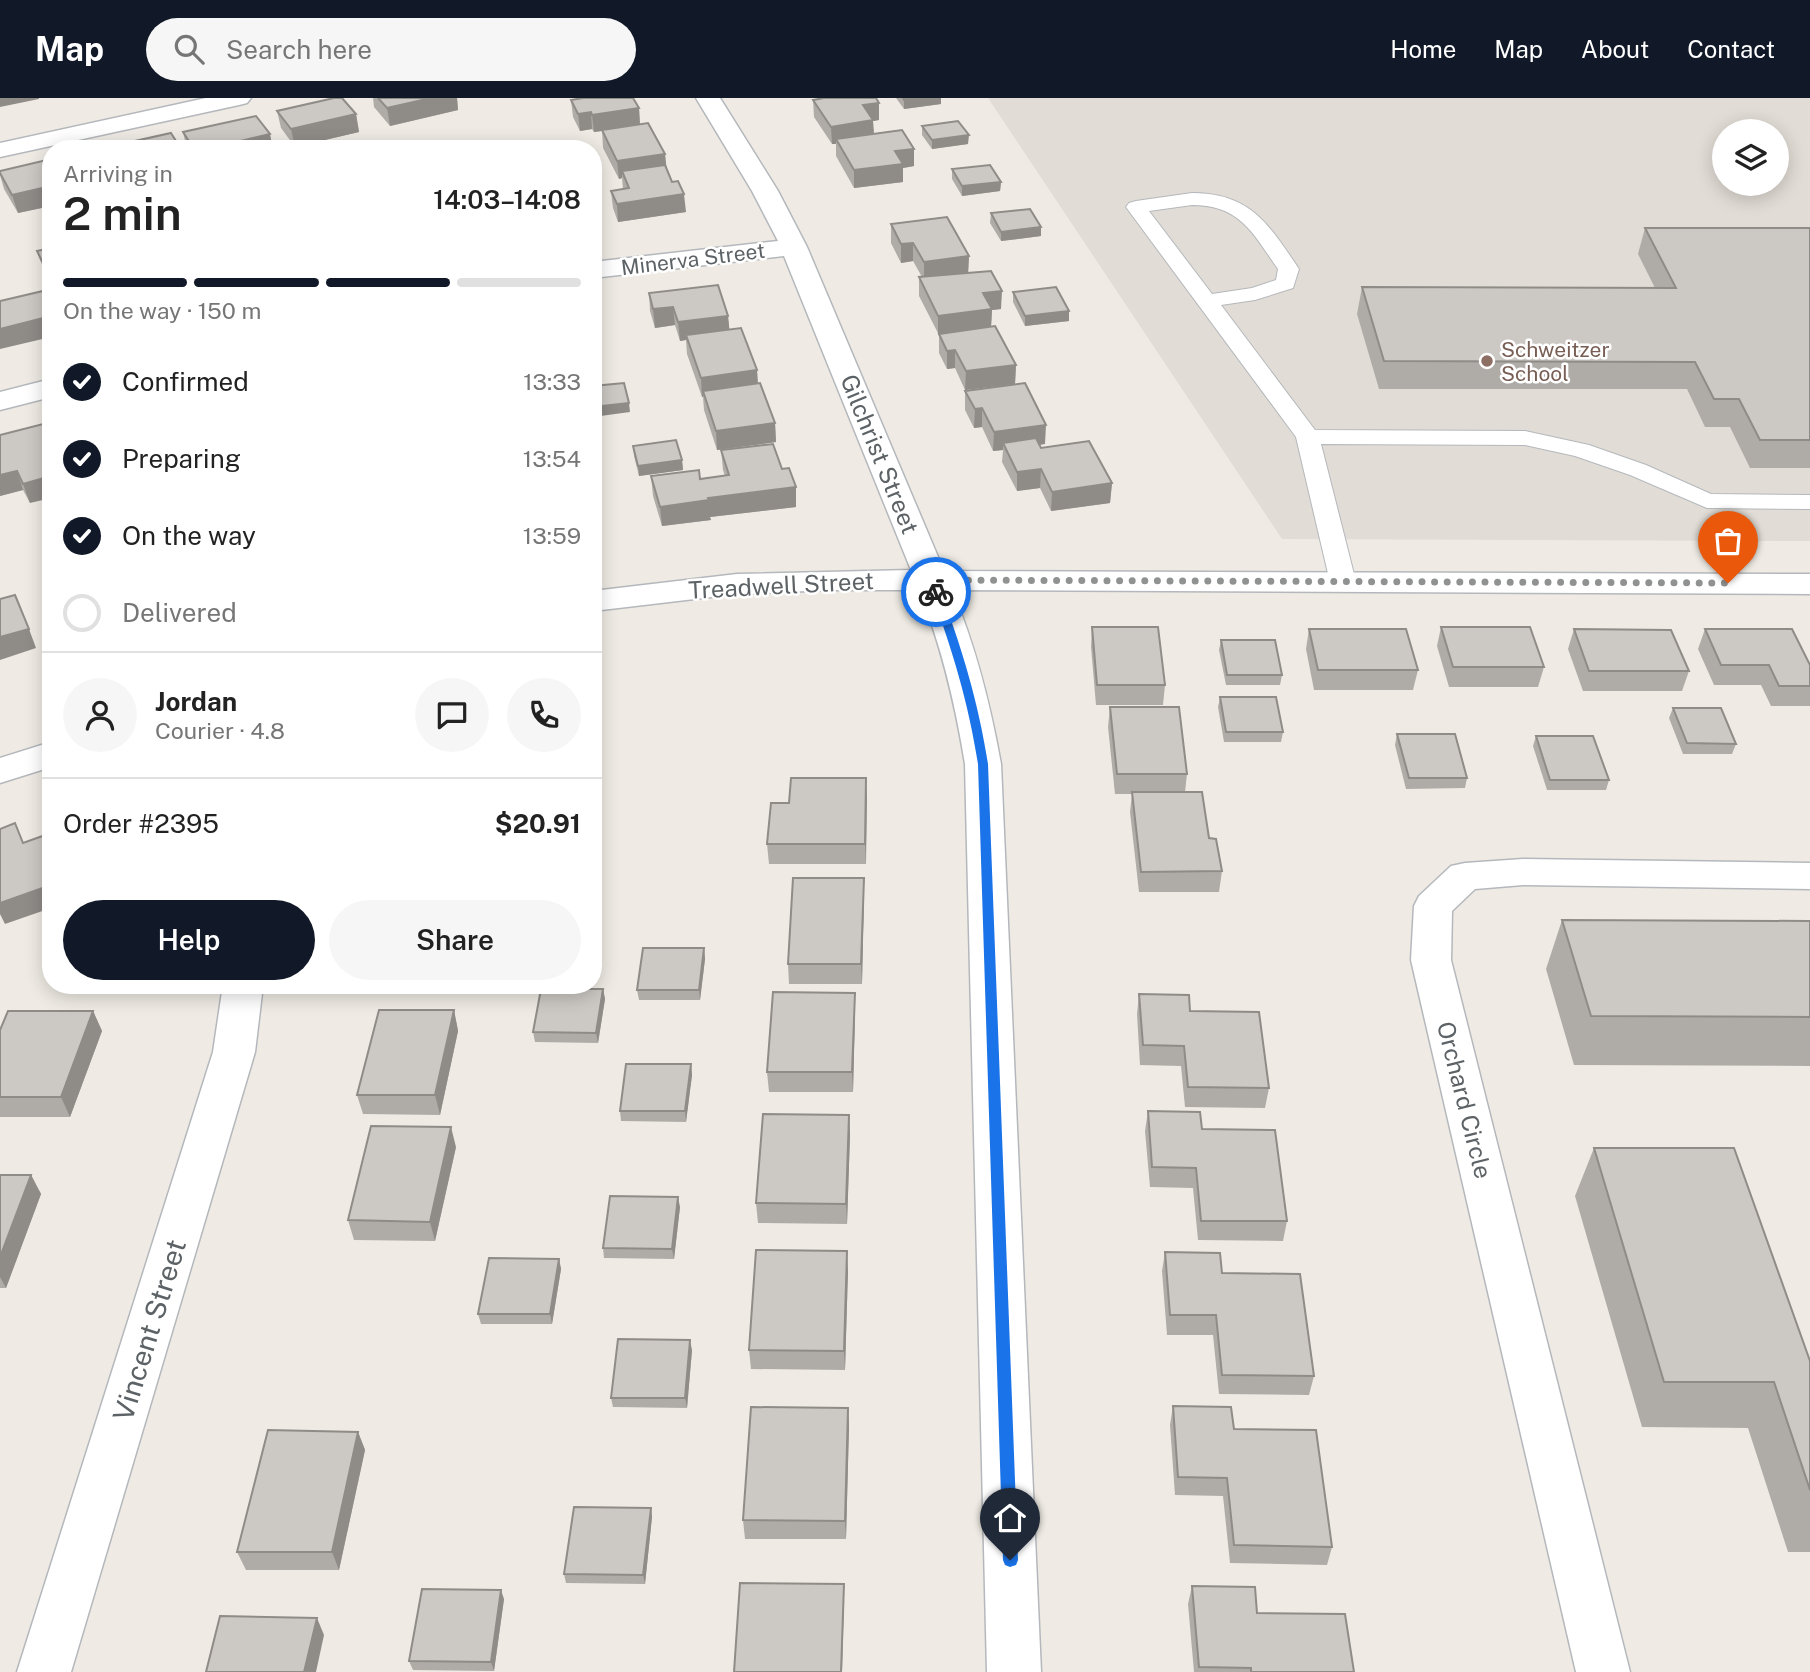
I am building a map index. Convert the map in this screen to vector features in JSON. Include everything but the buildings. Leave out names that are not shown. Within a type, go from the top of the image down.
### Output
[{"type":"street","points":[[46,140],[239,98]]},
{"type":"street","name":"Gilchrist Street","points":[[708,98],[765,191],[794,247],[956,639],[973,704],[983,764],[1014,1672]]},
{"type":"street","points":[[0,150],[42,141]]},
{"type":"street","name":"Minerva Street","points":[[602,269],[794,247]]},
{"type":"street","points":[[0,401],[42,390]]},
{"type":"street","name":"Treadwell Street","points":[[602,600],[737,583],[830,580],[1810,584]]},
{"type":"street","points":[[0,771],[42,757]]},
{"type":"street","name":"Orchard Circle","points":[[1603,1672],[1431,960],[1433,906],[1465,876],[1523,872],[1810,876]]},
{"type":"street","name":"Vincent Street","points":[[44,1672],[234,1052],[242,994]]},
{"type":"lane","points":[[1207,301],[1255,294],[1286,284],[1289,269],[1247,215],[1230,202],[1202,198],[1136,206],[1308,437],[1343,582]]},
{"type":"lane","points":[[1308,437],[1525,438],[1581,450],[1638,470],[1707,501],[1810,502]]},
{"type":"shaded area","name":"Schweitzer School","points":[[988,98],[1810,98],[1810,541],[1282,539]]},
{"type":"way so far","points":[[936,592],[931,580],[1728,583]]},
{"type":"place","name":"Schweitzer School","points":[[1487,361]]},
{"type":"route","points":[[936,592],[956,639],[973,704],[983,764],[1010,1560]]}]
